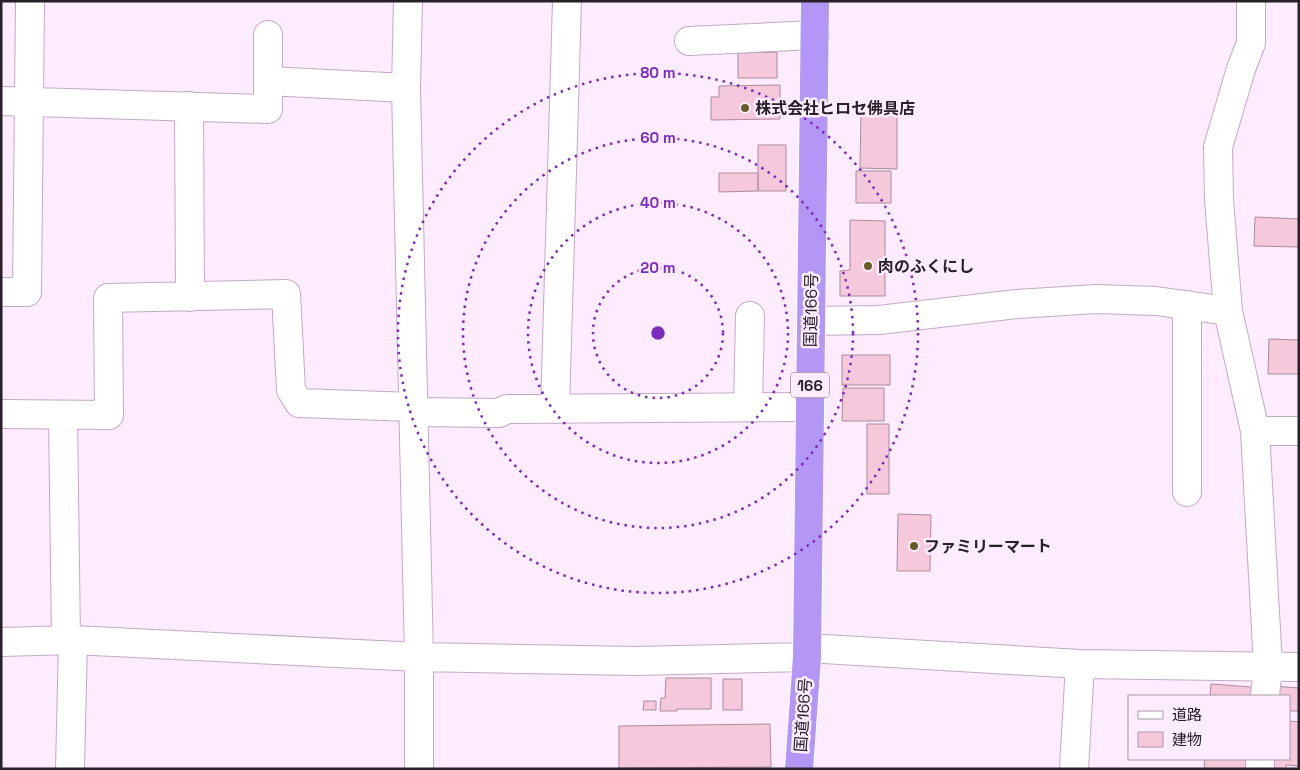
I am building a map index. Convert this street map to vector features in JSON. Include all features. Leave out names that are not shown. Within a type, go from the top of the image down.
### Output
[{"type":"highway","name":"国道166号","points":[[799,769],[807,653],[815,1]]},
{"type":"street","points":[[1,292],[27,292],[30,1]]},
{"type":"street","points":[[408,1],[406,88],[419,657],[419,769]]},
{"type":"street","points":[[555,409],[567,1]]},
{"type":"street","points":[[1251,1],[1251,43],[1241,69],[1218,147],[1219,200],[1228,311],[1255,431],[1268,666],[1265,695]]},
{"type":"street","points":[[1,101],[268,108],[268,35]]},
{"type":"street","points":[[689,42],[815,35]]},
{"type":"street","points":[[268,81],[406,88]]},
{"type":"street","points":[[189,106],[190,297]]},
{"type":"street","points":[[1,414],[109,415],[108,298],[286,294],[290,390],[299,403],[499,414],[507,409],[810,407]]},
{"type":"street","points":[[811,321],[879,320],[1016,304],[1096,299],[1156,301],[1228,311]]},
{"type":"street","points":[[1187,305],[1187,492]]},
{"type":"street","points":[[748,407],[750,316]]},
{"type":"street","points":[[63,414],[69,640],[70,769]]},
{"type":"street","points":[[1255,431],[1299,431]]},
{"type":"street","points":[[1,642],[69,640],[419,657],[637,661],[807,653],[1080,664],[1299,667]]},
{"type":"street","points":[[1074,769],[1080,664]]},
{"type":"building","points":[[777,52],[777,78],[738,78],[738,53]]},
{"type":"building","name":"株式会社ヒロセ佛具店","points":[[780,85],[780,119],[711,120],[711,97],[719,97],[719,86]]},
{"type":"building","points":[[861,112],[897,112],[897,169],[860,168]]},
{"type":"building","points":[[758,145],[786,145],[786,191],[758,191]]},
{"type":"building","points":[[856,171],[891,171],[891,203],[856,203]]},
{"type":"building","points":[[719,173],[758,173],[758,191],[719,192]]},
{"type":"building","points":[[1255,217],[1299,219],[1299,247],[1254,246]]},
{"type":"building","points":[[850,220],[885,221],[885,296],[840,296],[840,271],[850,270]]},
{"type":"building","points":[[1269,339],[1299,340],[1299,374],[1268,374]]},
{"type":"building","points":[[842,355],[890,355],[890,385],[842,385]]},
{"type":"building","points":[[843,388],[884,388],[884,421],[842,421]]},
{"type":"building","points":[[867,424],[889,424],[889,494],[867,494]]},
{"type":"building","points":[[898,514],[931,515],[930,571],[897,571]]},
{"type":"building","points":[[666,678],[711,678],[711,709],[660,711],[661,698],[665,698]]},
{"type":"building","points":[[723,679],[742,679],[742,710],[723,710]]},
{"type":"building","points":[[1211,684],[1252,687],[1252,695],[1210,695]]},
{"type":"building","points":[[1272,686],[1299,688],[1299,711],[1290,711],[1290,695],[1271,695]]},
{"type":"building","points":[[644,701],[656,701],[656,710],[643,710]]},
{"type":"building","points":[[1290,721],[1299,722],[1299,766],[1286,765],[1286,769],[1267,769],[1268,760],[1290,760]]},
{"type":"building","points":[[770,724],[771,767],[619,768],[619,726]]},
{"type":"building","points":[[1205,760],[1247,760],[1246,769],[1204,769]]},
{"type":"place","name":"株式会社ヒロセ佛具店","points":[[745,108]]},
{"type":"place","name":"肉のふくにし","points":[[868,266]]},
{"type":"place","name":"ファミリーマート","points":[[914,546]]}]
